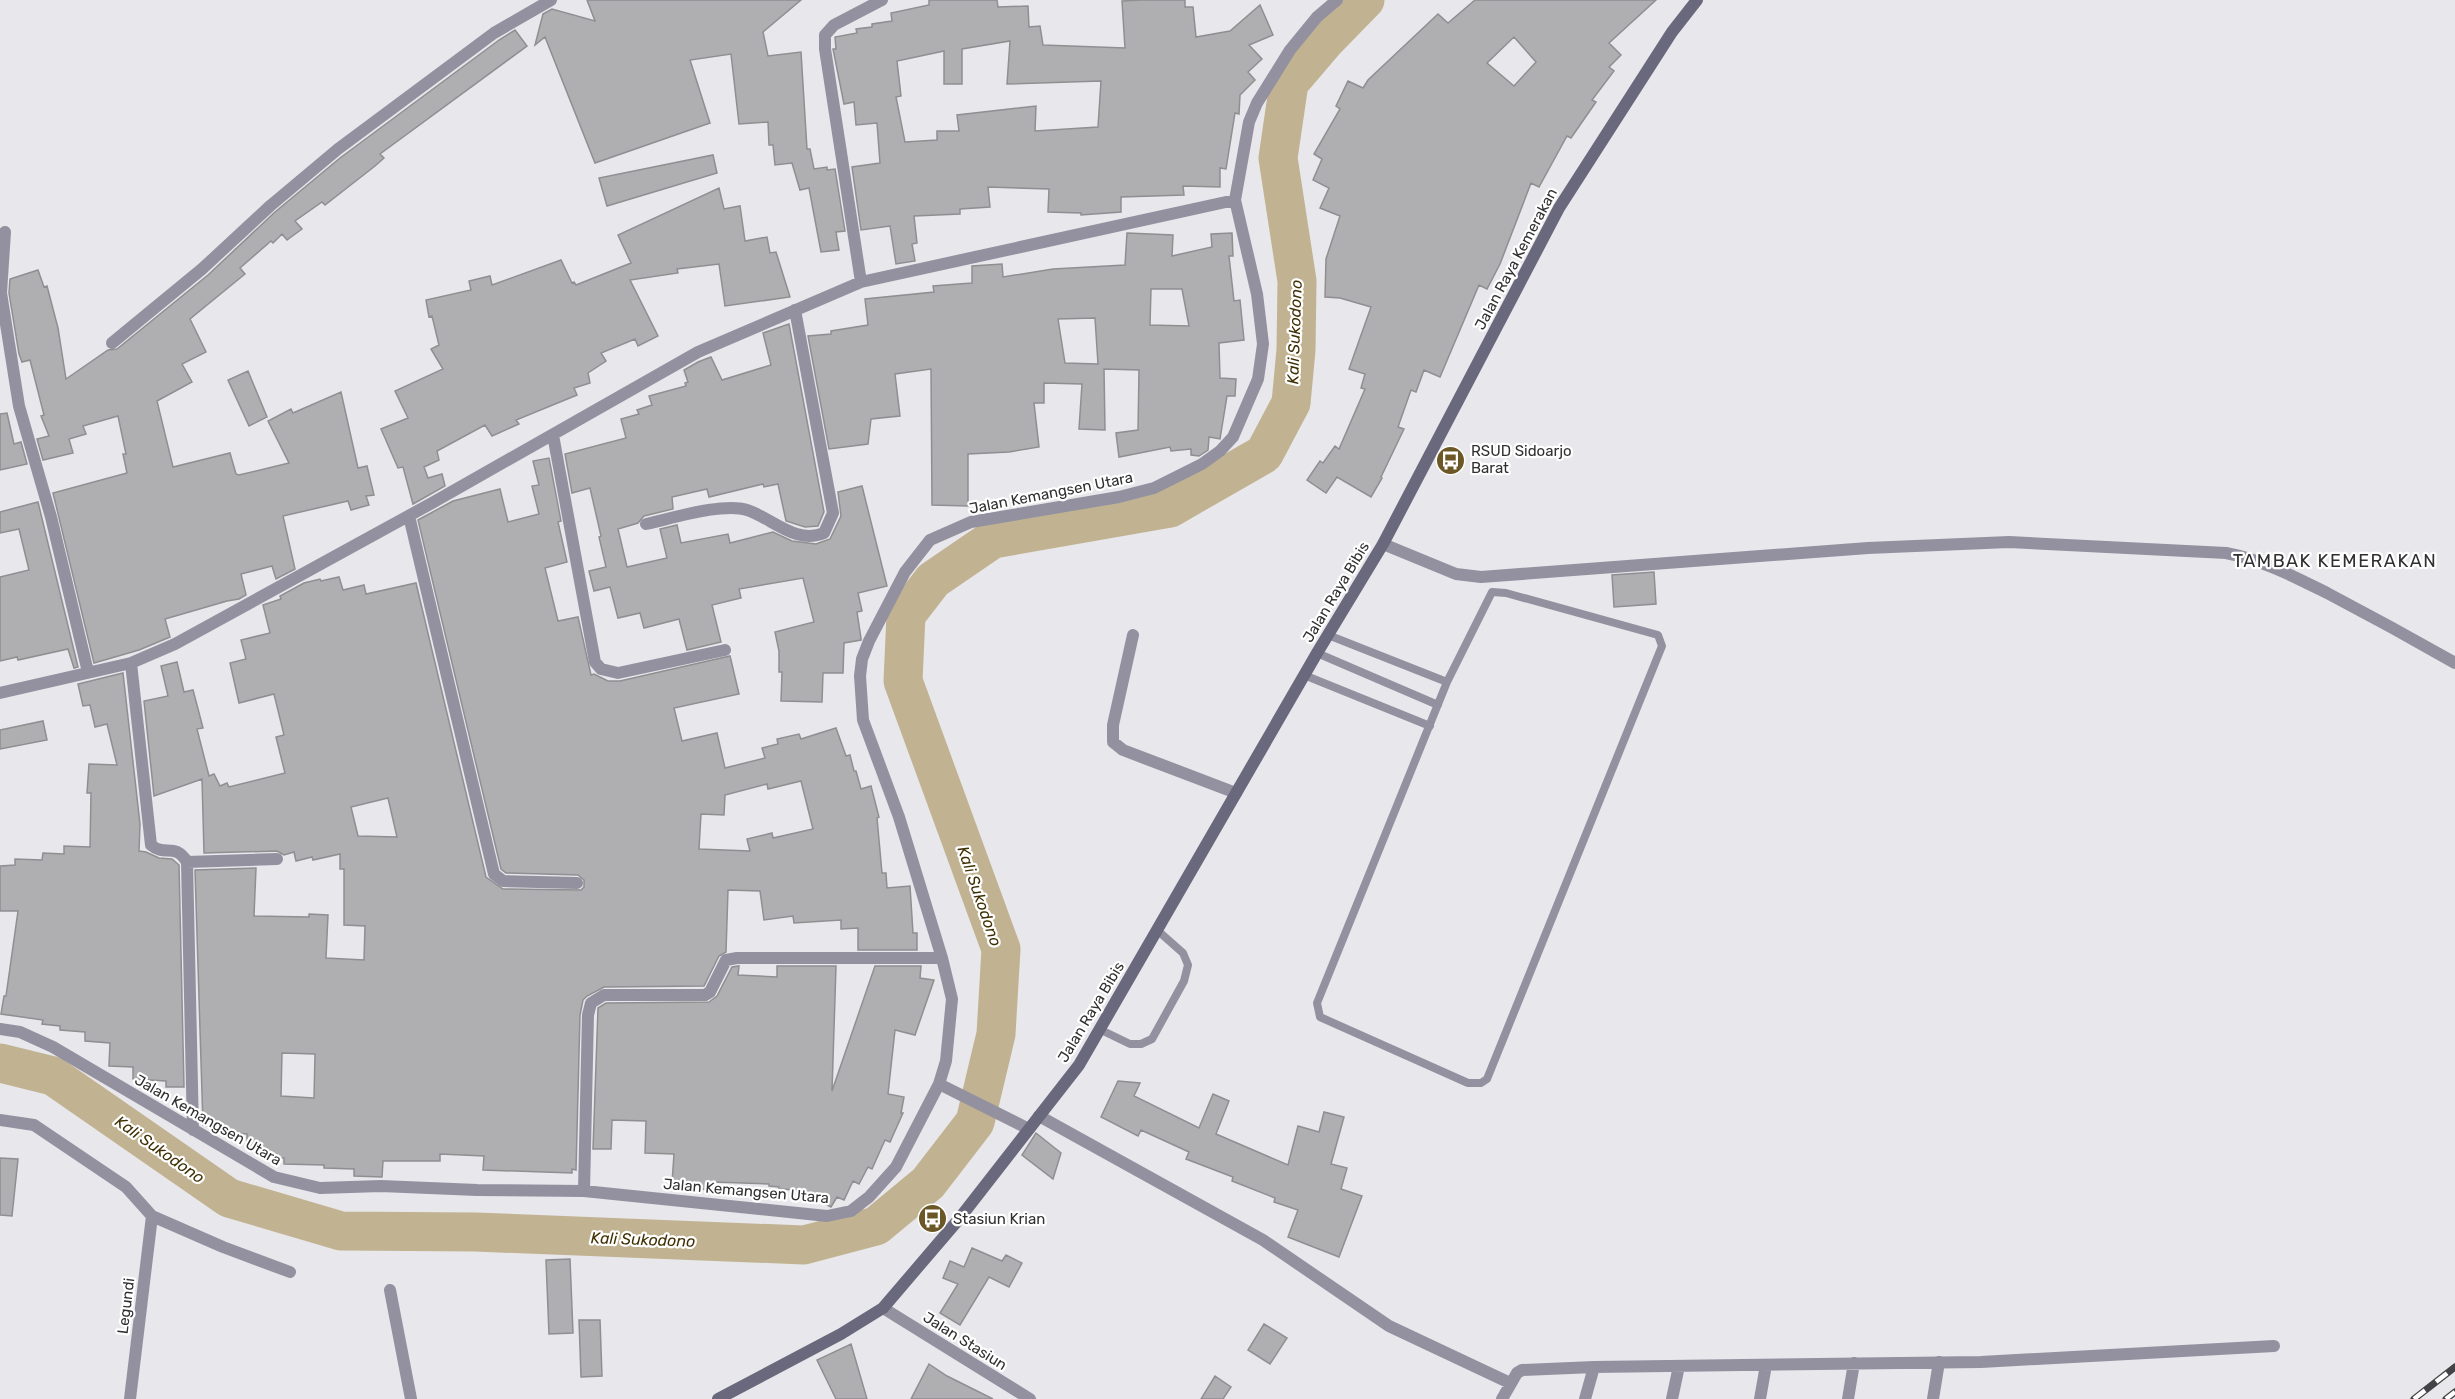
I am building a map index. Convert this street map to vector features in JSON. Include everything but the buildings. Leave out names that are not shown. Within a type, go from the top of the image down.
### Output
[{"type":"main road","name":"Jalan Raya Kemerakan","points":[[1383,544],[1558,208],[1672,32],[1697,0]]},
{"type":"main road","name":"Jalan Raya Bibis","points":[[718,1399],[841,1334],[883,1308],[959,1220],[1040,1116],[1078,1065],[1328,634],[1383,544]]},
{"type":"street","points":[[112,343],[202,269],[270,206],[338,149],[494,33],[551,0]]},
{"type":"street","points":[[861,282],[825,49],[825,36],[834,25],[882,0]]},
{"type":"street","points":[[0,693],[131,663],[175,644],[409,516],[698,352],[861,282],[1234,200],[1249,122],[1257,103],[1290,50],[1317,17],[1337,0]]},
{"type":"street","name":"Jalan Kemangsen Utara","points":[[0,1029],[20,1032],[52,1047],[274,1177],[320,1188],[381,1186],[477,1191],[584,1191],[827,1216],[851,1211],[869,1197],[896,1167],[944,1087],[952,999],[942,958],[899,817],[863,720],[860,676],[862,659],[905,572],[930,540],[971,522],[1119,497],[1154,488],[1202,464],[1220,451],[1233,437],[1258,379],[1263,345],[1262,322],[1249,255],[1234,200]]},
{"type":"street","points":[[5,232],[1,293],[19,406],[51,517],[88,672]]},
{"type":"street","points":[[646,524],[710,510],[745,509],[800,536],[814,537],[824,533],[833,513],[795,310]]},
{"type":"street","points":[[553,435],[595,662],[601,669],[618,672],[725,650]]},
{"type":"street","points":[[409,516],[494,874],[503,881],[577,883]]},
{"type":"street","points":[[1383,544],[1456,574],[1481,577],[1868,548],[2009,542],[2226,553],[2275,567],[2391,626],[2455,663]]},
{"type":"street","points":[[1133,635],[1113,725],[1113,742],[1123,750],[1236,793]]},
{"type":"street","points":[[131,663],[151,845],[156,849],[177,850],[188,862],[193,1130]]},
{"type":"street","points":[[188,862],[277,859]]},
{"type":"street","points":[[584,1191],[588,1015],[591,1003],[604,995],[705,995],[710,992],[726,960],[737,957],[942,958]]},
{"type":"street","points":[[944,1087],[1029,1129]]},
{"type":"street","points":[[1040,1116],[1263,1240],[1389,1326],[1510,1383]]},
{"type":"street","points":[[0,1120],[34,1125],[126,1187],[152,1216],[223,1247],[290,1272]]},
{"type":"street","name":"Legundi","points":[[130,1399],[152,1216]]},
{"type":"street","points":[[390,1290],[411,1399]]},
{"type":"street","name":"Jalan Stasiun","points":[[883,1308],[1030,1399]]},
{"type":"street","points":[[1502,1399],[1510,1383],[1522,1370],[1939,1362],[2274,1346]]},
{"type":"street","points":[[1933,1399],[1939,1362]]},
{"type":"street","points":[[1848,1399],[1854,1364]]},
{"type":"street","points":[[1760,1399],[1766,1365]]},
{"type":"street","points":[[1672,1399],[1679,1366]]},
{"type":"street","points":[[1585,1399],[1594,1367]]},
{"type":"lane","points":[[1492,592],[1506,593],[1658,635],[1662,646],[1487,1079],[1481,1083],[1468,1083],[1320,1017],[1317,1003],[1447,682],[1492,592]]},
{"type":"lane","points":[[1328,634],[1447,682]]},
{"type":"lane","points":[[1317,653],[1438,705]]},
{"type":"lane","points":[[1304,675],[1430,726]]},
{"type":"lane","points":[[1099,1029],[1130,1044],[1141,1044],[1152,1039],[1184,981],[1188,965],[1183,953],[1157,930]]},
{"type":"waterway","name":"Kali Sukodono","points":[[0,1063],[53,1076],[229,1198],[341,1231],[475,1232],[804,1245],[876,1226],[928,1183],[975,1122],[996,1034],[1001,949],[903,681],[906,615],[933,580],[993,539],[1170,508],[1264,454],[1291,403],[1296,350],[1297,281],[1278,158],[1289,83],[1324,42],[1365,0]]},
{"type":"railway","points":[[2414,1399],[2455,1367]]},
{"type":"railway","points":[[2446,1399],[2455,1392]]},
{"type":"place","name":"RSUD Sidoarjo Barat","points":[[1450,460]]},
{"type":"place","name":"Stasiun Krian","points":[[932,1219]]},
{"type":"district","name":"TAMBAK KEMERAKAN","points":[[2335,561]]}]
